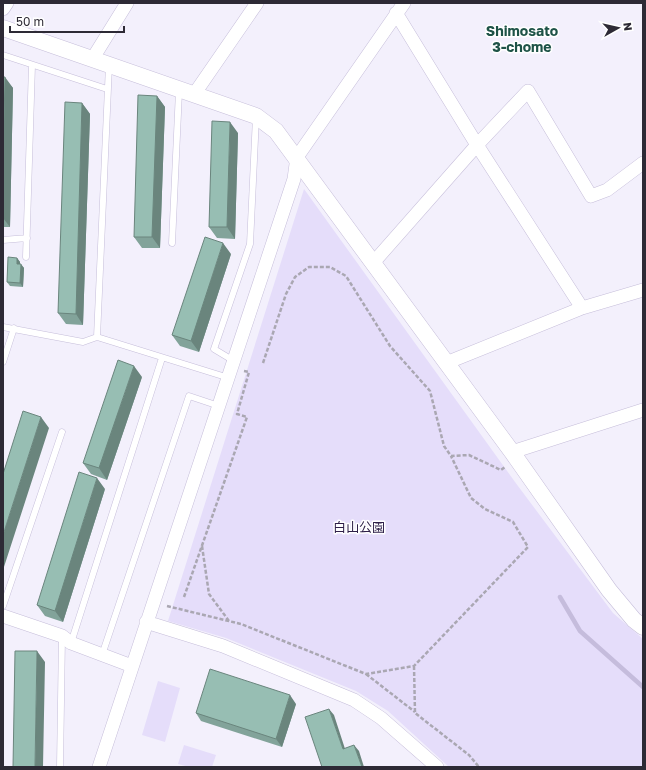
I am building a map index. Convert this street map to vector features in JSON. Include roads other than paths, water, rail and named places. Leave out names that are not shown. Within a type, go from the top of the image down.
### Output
[{"type":"street","points":[[3,9],[8,3]]},
{"type":"street","points":[[93,58],[127,3]]},
{"type":"street","points":[[195,93],[257,3]]},
{"type":"street","points":[[99,767],[294,179],[297,157],[404,3]]},
{"type":"street","points":[[396,14],[477,145],[582,308]]},
{"type":"street","points":[[3,28],[195,93],[256,116],[276,130],[514,455],[609,590],[634,620],[643,627]]},
{"type":"street","points":[[373,263],[477,145],[528,91],[591,196],[607,190],[643,162]]},
{"type":"street","points":[[446,363],[582,308],[643,290]]},
{"type":"street","points":[[514,455],[643,410]]},
{"type":"street","points":[[3,616],[67,640],[101,656],[132,666]]},
{"type":"street","points":[[146,622],[223,646],[354,700],[381,718],[437,767]]},
{"type":"lane","points":[[3,55],[106,90]]},
{"type":"lane","points":[[97,336],[106,90],[109,64]]},
{"type":"lane","points":[[26,257],[32,65]]},
{"type":"lane","points":[[172,243],[179,88]]},
{"type":"lane","points":[[231,369],[214,349],[250,244],[256,116]]},
{"type":"lane","points":[[3,240],[27,238]]},
{"type":"lane","points":[[3,327],[83,342],[97,336],[162,358],[231,369]]},
{"type":"lane","points":[[3,362],[14,328]]},
{"type":"lane","points":[[60,767],[67,640],[162,358]]},
{"type":"lane","points":[[101,656],[189,396],[219,406]]},
{"type":"lane","points":[[3,606],[62,432]]},
{"type":"waterway","points":[[560,597],[580,631],[643,687]]},
{"type":"district","name":"Shimosato 3-chome","points":[[522,38]]},
{"type":"park label","name":"白山公園","points":[[359,527]]}]
